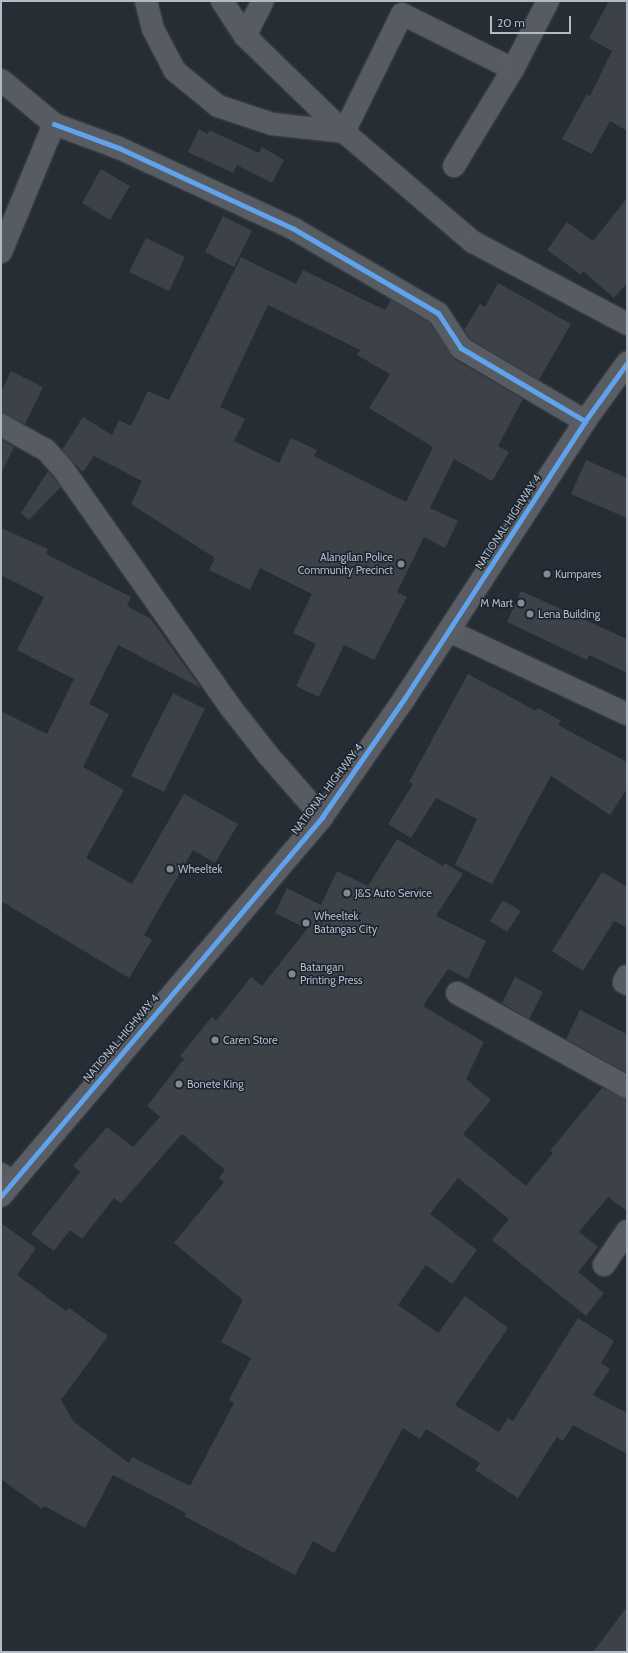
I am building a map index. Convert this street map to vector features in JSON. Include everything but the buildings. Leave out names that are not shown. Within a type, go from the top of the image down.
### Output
[{"type":"main road","name":"NATIONAL HIGHWAY 4","points":[[5,1184],[322,817],[449,631],[585,421],[627,363]]},
{"type":"street","points":[[146,1],[153,29],[175,71],[218,106],[272,124],[344,132]]},
{"type":"street","points":[[222,1],[245,36],[344,132],[473,242],[627,324]]},
{"type":"street","points":[[245,36],[263,1]]},
{"type":"street","points":[[454,166],[513,69],[548,1]]},
{"type":"street","points":[[344,132],[405,7],[513,69]]},
{"type":"street","points":[[1,80],[54,124],[119,148],[294,229],[438,313],[461,348],[585,421]]},
{"type":"street","points":[[1,252],[54,124]]},
{"type":"street","points":[[1,425],[25,436],[46,450],[63,469],[231,708],[268,755],[322,817]]},
{"type":"street","points":[[449,631],[627,714]]},
{"type":"street","points":[[627,976],[624,982],[627,984]]},
{"type":"street","points":[[457,993],[627,1087]]},
{"type":"street","points":[[604,1265],[627,1231]]},
{"type":"cycle path","points":[[54,124],[119,148],[294,229],[438,313],[461,348],[585,421]]},
{"type":"cycle path","points":[[1,1196],[322,817],[404,699],[585,421],[627,363]]},
{"type":"place","name":"Alangilan Police Community Precinct","points":[[401,564]]},
{"type":"place","name":"Kumpares","points":[[547,574]]},
{"type":"place","name":"M Mart","points":[[521,603]]},
{"type":"place","name":"Lena Building","points":[[530,614]]},
{"type":"place","name":"Wheeltek","points":[[170,869]]},
{"type":"place","name":"J&S Auto Service","points":[[347,893]]},
{"type":"place","name":"Wheeltek Batangas City","points":[[306,923]]},
{"type":"place","name":"Batangan Printing Press","points":[[292,974]]},
{"type":"place","name":"Caren Store","points":[[215,1040]]},
{"type":"place","name":"Bonete King","points":[[179,1084]]}]
